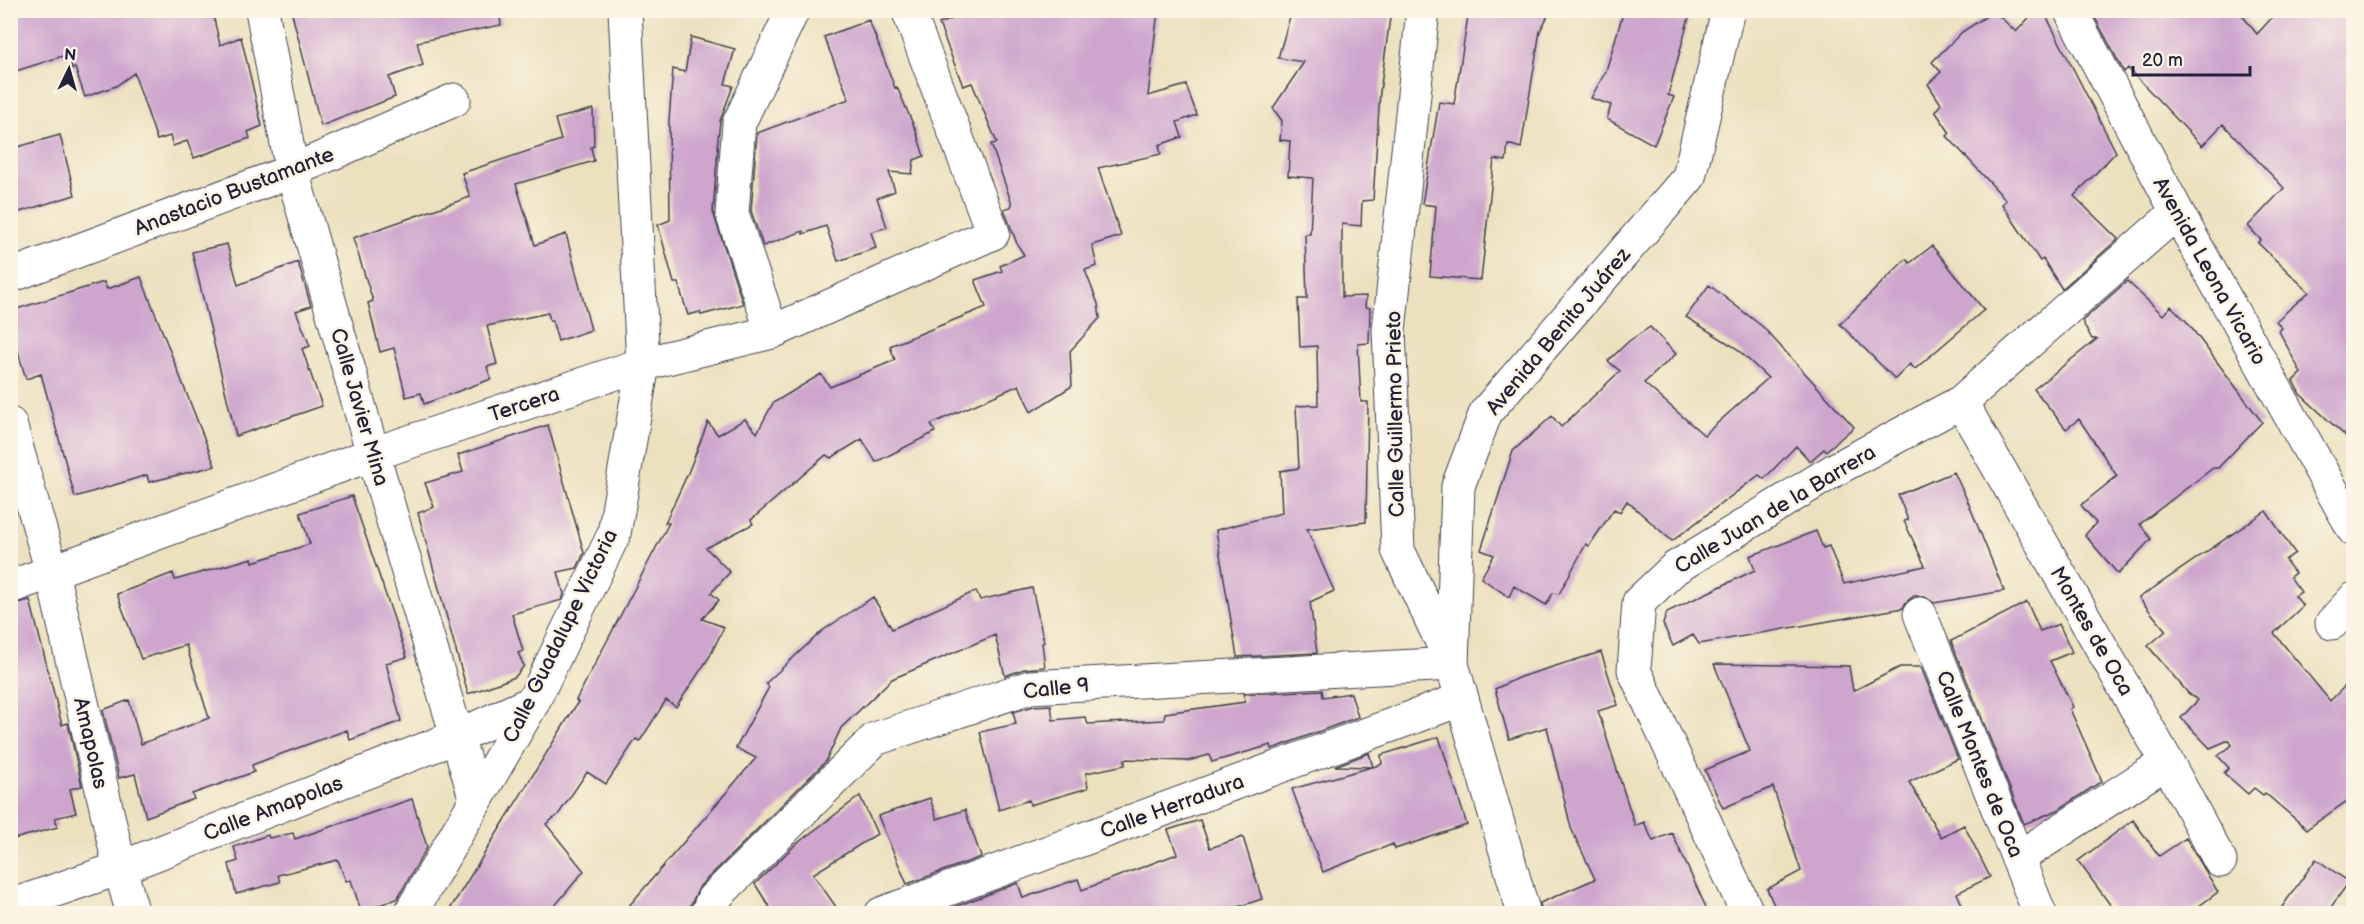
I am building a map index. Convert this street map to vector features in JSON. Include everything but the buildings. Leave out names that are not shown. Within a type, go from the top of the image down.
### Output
[{"type":"street","name":"Calle Javier Mina","points":[[262,10],[292,171],[476,800]]},
{"type":"street","name":"Calle Guadalupe Victoria","points":[[410,914],[533,702],[614,534],[643,364],[625,10]]},
{"type":"street","points":[[772,332],[732,213],[739,123],[793,10]]},
{"type":"street","name":"Tercera","points":[[10,587],[373,454],[643,364],[772,332],[993,233],[909,10]]},
{"type":"street","name":"Calle Guillermo Prieto","points":[[1423,10],[1389,330],[1398,550],[1452,664]]},
{"type":"street","name":"Avenida Benito Juárez","points":[[1524,914],[1452,664],[1458,486],[1486,412],[1689,177],[1728,10]]},
{"type":"street","name":"Avenida Leona Vicario","points":[[2070,10],[2177,212],[2354,530]]},
{"type":"street","name":"Anastacio Bustamante","points":[[10,276],[292,171],[454,100]]},
{"type":"street","name":"Calle Juan de la Barrera","points":[[1748,914],[1634,670],[1639,602],[1675,568],[1836,469],[1961,402],[2177,212]]},
{"type":"street","name":"Montes de Oca","points":[[1961,402],[2167,762],[2220,861]]},
{"type":"street","name":"Amapolas","points":[[10,424],[52,572],[120,868],[133,914]]},
{"type":"street","points":[[2332,623],[2354,599]]},
{"type":"street","name":"Calle Montes de Oca","points":[[1920,614],[2040,914]]},
{"type":"street","name":"Calle 9","points":[[707,914],[713,899],[875,739],[1030,687],[1452,664]]},
{"type":"street","name":"Calle Herradura","points":[[881,914],[1462,699]]},
{"type":"street","name":"Calle Amapolas","points":[[10,906],[120,868],[456,737],[533,702]]},
{"type":"street","points":[[2018,858],[2167,762]]}]
